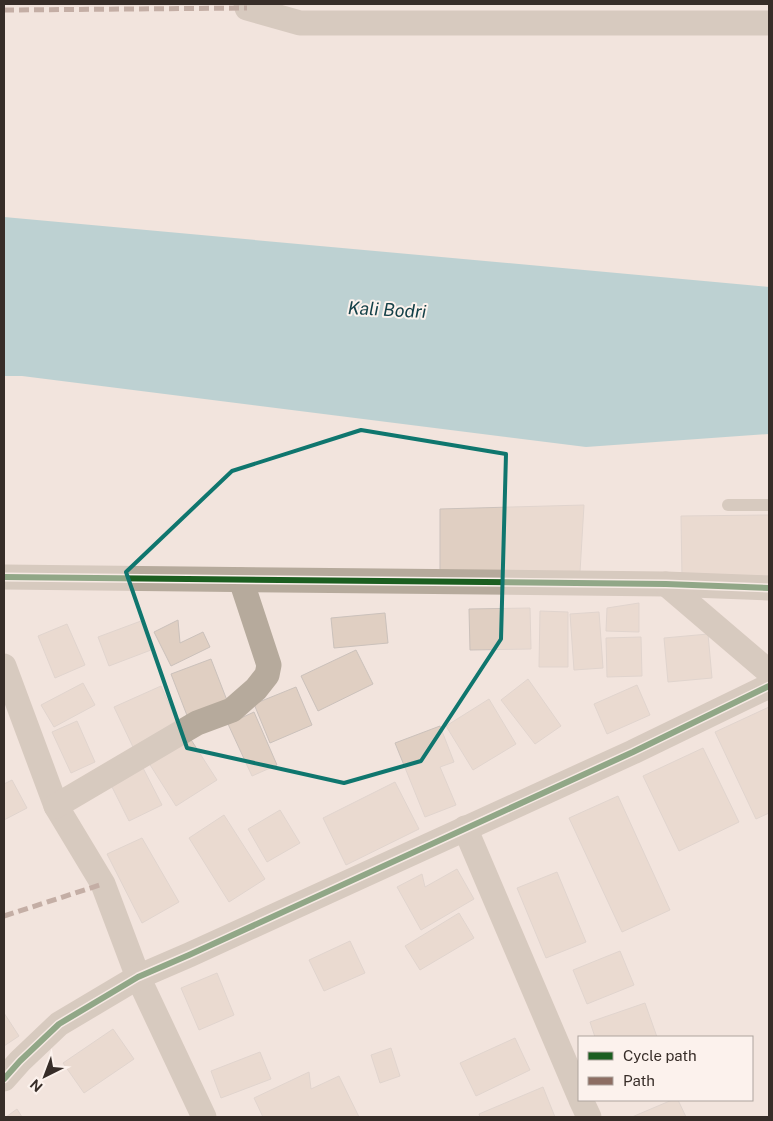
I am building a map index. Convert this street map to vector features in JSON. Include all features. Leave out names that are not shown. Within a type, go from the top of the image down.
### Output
[{"type":"street","points":[[246,4],[247,8],[300,23],[769,23]]},
{"type":"street","points":[[4,577],[666,584],[769,588]]},
{"type":"street","points":[[56,806],[198,723],[232,710],[266,676],[269,665],[241,580]]},
{"type":"street","points":[[666,584],[769,672]]},
{"type":"street","points":[[4,666],[56,806],[104,884],[138,977],[204,1117]]},
{"type":"street","points":[[4,1079],[59,1024],[138,977],[633,752],[769,686]]},
{"type":"street","points":[[466,828],[578,1093]]},
{"type":"street","points":[[581,1101],[589,1117]]},
{"type":"lane","points":[[728,505],[769,505]]},
{"type":"highlighted area","points":[[361,430],[506,454],[501,639],[421,761],[344,783],[187,748],[126,572],[232,471]]},
{"type":"water","name":"Kali Bodri","points":[[4,217],[769,287],[769,434],[586,447],[22,376],[4,376]]},
{"type":"building","points":[[584,505],[580,572],[440,573],[440,509]]},
{"type":"building","points":[[769,515],[769,576],[682,577],[681,516]]},
{"type":"building","points":[[639,603],[639,632],[606,631],[607,608]]},
{"type":"building","points":[[530,608],[531,649],[470,650],[469,609]]},
{"type":"building","points":[[540,611],[568,612],[568,667],[539,667]]},
{"type":"building","points":[[599,612],[603,668],[574,670],[570,614]]},
{"type":"building","points":[[385,613],[388,643],[334,648],[331,618]]},
{"type":"building","points":[[178,620],[180,643],[203,632],[210,647],[171,666],[154,632]]},
{"type":"building","points":[[141,621],[151,650],[109,666],[98,637]]},
{"type":"building","points":[[67,624],[85,665],[55,678],[38,636]]},
{"type":"building","points":[[708,634],[712,678],[668,682],[664,638]]},
{"type":"building","points":[[641,637],[642,676],[607,677],[606,638]]},
{"type":"building","points":[[356,650],[373,684],[318,711],[301,676]]},
{"type":"building","points":[[211,659],[228,703],[188,718],[171,674]]},
{"type":"building","points":[[528,679],[561,726],[535,744],[501,700]]},
{"type":"building","points":[[83,683],[95,705],[54,727],[41,705]]},
{"type":"building","points":[[637,685],[650,715],[607,734],[594,704]]},
{"type":"building","points":[[161,686],[179,727],[133,747],[114,707]]},
{"type":"building","points":[[296,687],[312,725],[270,743],[254,704]]},
{"type":"building","points":[[489,699],[516,744],[473,770],[446,726]]},
{"type":"building","points":[[769,707],[769,813],[756,819],[715,732]]},
{"type":"building","points":[[254,712],[277,765],[252,776],[228,724]]},
{"type":"building","points":[[77,721],[95,762],[71,773],[52,732]]},
{"type":"building","points":[[440,726],[454,762],[440,767],[456,805],[425,817],[395,743]]},
{"type":"building","points":[[188,735],[217,780],[176,806],[147,760]]},
{"type":"building","points":[[703,748],[739,822],[679,851],[643,776]]},
{"type":"building","points":[[142,766],[162,805],[129,821],[110,783]]},
{"type":"building","points":[[12,780],[27,808],[4,820],[4,784]]},
{"type":"building","points":[[395,782],[419,829],[346,865],[323,818]]},
{"type":"building","points":[[618,796],[670,910],[622,932],[569,818]]},
{"type":"building","points":[[280,810],[300,843],[267,862],[248,829]]},
{"type":"building","points":[[224,815],[265,879],[229,902],[189,838]]},
{"type":"building","points":[[142,838],[179,902],[142,923],[107,854]]},
{"type":"building","points":[[457,869],[474,899],[421,930],[397,887],[422,874],[425,887]]},
{"type":"building","points":[[557,872],[586,942],[546,958],[517,888]]},
{"type":"building","points":[[459,913],[474,938],[420,970],[405,946]]},
{"type":"building","points":[[350,941],[365,973],[324,991],[309,960]]},
{"type":"building","points":[[620,951],[634,985],[587,1004],[573,970]]},
{"type":"building","points":[[217,973],[234,1015],[199,1030],[181,988]]},
{"type":"building","points":[[645,1003],[657,1036],[595,1036],[590,1022]]},
{"type":"building","points":[[4,1013],[19,1036],[4,1046]]},
{"type":"building","points":[[113,1029],[134,1059],[84,1093],[63,1063]]},
{"type":"building","points":[[515,1038],[530,1070],[476,1096],[460,1063]]},
{"type":"building","points":[[391,1048],[400,1076],[380,1083],[371,1055]]},
{"type":"building","points":[[260,1052],[271,1079],[221,1098],[211,1071]]},
{"type":"building","points":[[309,1072],[311,1089],[339,1076],[359,1117],[263,1117],[254,1098]]},
{"type":"building","points":[[543,1087],[555,1117],[480,1117],[479,1114]]},
{"type":"building","points":[[670,1101],[678,1101],[686,1117],[632,1117]]},
{"type":"building","points":[[17,1109],[22,1117],[6,1117]]},
{"type":"marked path","points":[[4,10],[247,8]]},
{"type":"marked path","points":[[4,916],[103,884]]},
{"type":"cycle path","points":[[4,577],[666,584],[769,588]]},
{"type":"cycle path","points":[[4,1079],[59,1024],[138,977],[633,752],[769,686]]}]
